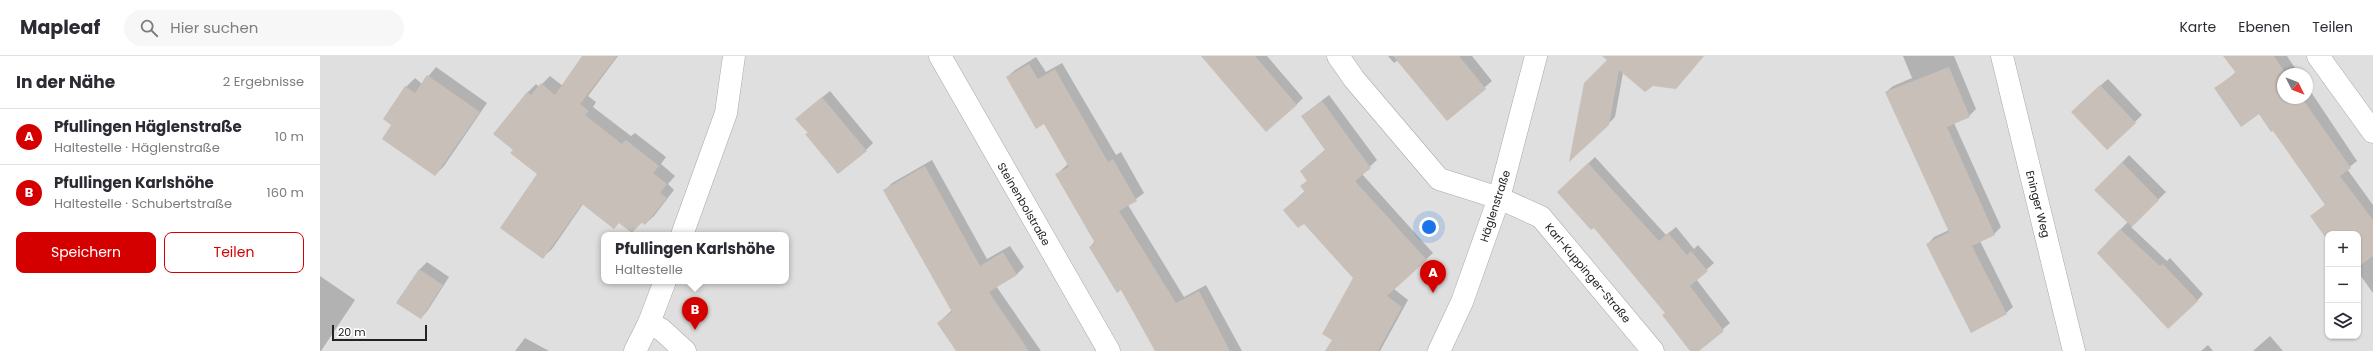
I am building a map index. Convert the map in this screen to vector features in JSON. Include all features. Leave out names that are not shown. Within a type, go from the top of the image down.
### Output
[{"type":"street","points":[[683,232],[726,113],[734,56]]},
{"type":"street","name":"Steinenbolstraße","points":[[940,56],[1109,351]]},
{"type":"street","name":"Karl-Kuppinger-Straße","points":[[1338,56],[1354,79],[1439,179],[1499,198],[1541,217],[1653,351]]},
{"type":"street","name":"Häglenstraße","points":[[1439,351],[1462,302],[1499,198],[1536,56]]},
{"type":"street","name":"Eninger Weg","points":[[2002,56],[2074,351]]},
{"type":"street","points":[[2318,56],[2373,132]]},
{"type":"street","points":[[635,351],[649,323],[664,284]]},
{"type":"street","points":[[649,323],[662,330],[685,351]]},
{"type":"shaded area","points":[[320,56],[2373,56],[2373,351],[320,351]]},
{"type":"building","points":[[582,56],[617,56],[580,104],[589,111],[585,115],[622,144],[626,140],[659,166],[653,173],[667,184],[660,193],[667,198],[645,225],[641,222],[633,232],[619,223],[614,229],[582,204],[543,259],[500,228],[537,174],[510,153],[513,150],[493,134],[527,92],[531,95],[541,83],[555,95]]},
{"type":"building","points":[[1201,56],[1255,56],[1297,105],[1266,132]]},
{"type":"building","points":[[1393,56],[1459,56],[1486,89],[1447,121]]},
{"type":"building","points":[[1602,56],[1704,56],[1676,89],[1653,86],[1645,92],[1619,70],[1609,125],[1569,162],[1584,83],[1607,60]]},
{"type":"building","points":[[2223,56],[2274,56],[2282,68],[2277,68],[2277,104],[2306,104],[2351,168],[2340,176],[2373,220],[2373,256],[2361,265],[2361,231],[2325,231],[2325,237],[2310,216],[2325,205],[2273,131],[2271,132],[2259,114],[2241,127],[2214,88],[2236,73]]},
{"type":"building","points":[[1029,64],[1038,79],[1055,69],[1108,162],[1113,159],[1137,201],[1119,211],[1176,303],[1199,291],[1230,351],[1155,351],[1121,290],[1117,293],[1089,247],[1095,243],[1055,174],[1069,167],[1044,124],[1036,129],[1006,77]]},
{"type":"building","points":[[1949,67],[1970,117],[1947,127],[1995,235],[1972,246],[2007,314],[1971,333],[1926,244],[1949,232],[1885,92]]},
{"type":"building","points":[[427,75],[480,112],[435,176],[382,139],[391,125],[383,119],[405,86],[415,93]]},
{"type":"building","points":[[2100,85],[2136,123],[2107,150],[2071,112]]},
{"type":"building","points":[[822,97],[867,151],[838,174],[805,134],[808,133],[795,119]]},
{"type":"building","points":[[1322,101],[1371,168],[1355,181],[1427,260],[1387,296],[1402,307],[1378,351],[1325,351],[1332,340],[1322,334],[1353,278],[1304,224],[1298,228],[1283,210],[1305,192],[1300,186],[1307,181],[1300,171],[1325,150],[1301,116]]},
{"type":"building","points":[[2122,162],[2159,200],[2132,227],[2094,190]]},
{"type":"building","points":[[1588,163],[1659,241],[1668,233],[1687,255],[1691,251],[1708,271],[1690,286],[1724,331],[1699,351],[1690,351],[1662,315],[1665,313],[1594,228],[1591,230],[1557,192]]},
{"type":"building","points":[[925,166],[980,266],[1003,252],[1017,275],[989,292],[1029,351],[956,351],[937,323],[952,312],[883,190]]},
{"type":"building","points":[[2120,229],[2160,266],[2163,264],[2198,301],[2168,329],[2097,253]]},
{"type":"building","points":[[419,269],[443,285],[421,319],[396,303]]},
{"type":"place","name":"Pfullingen Häglenstraße","points":[[1433,293]]},
{"type":"place","name":"Pfullingen Karlshöhe","points":[[695,330]]}]
